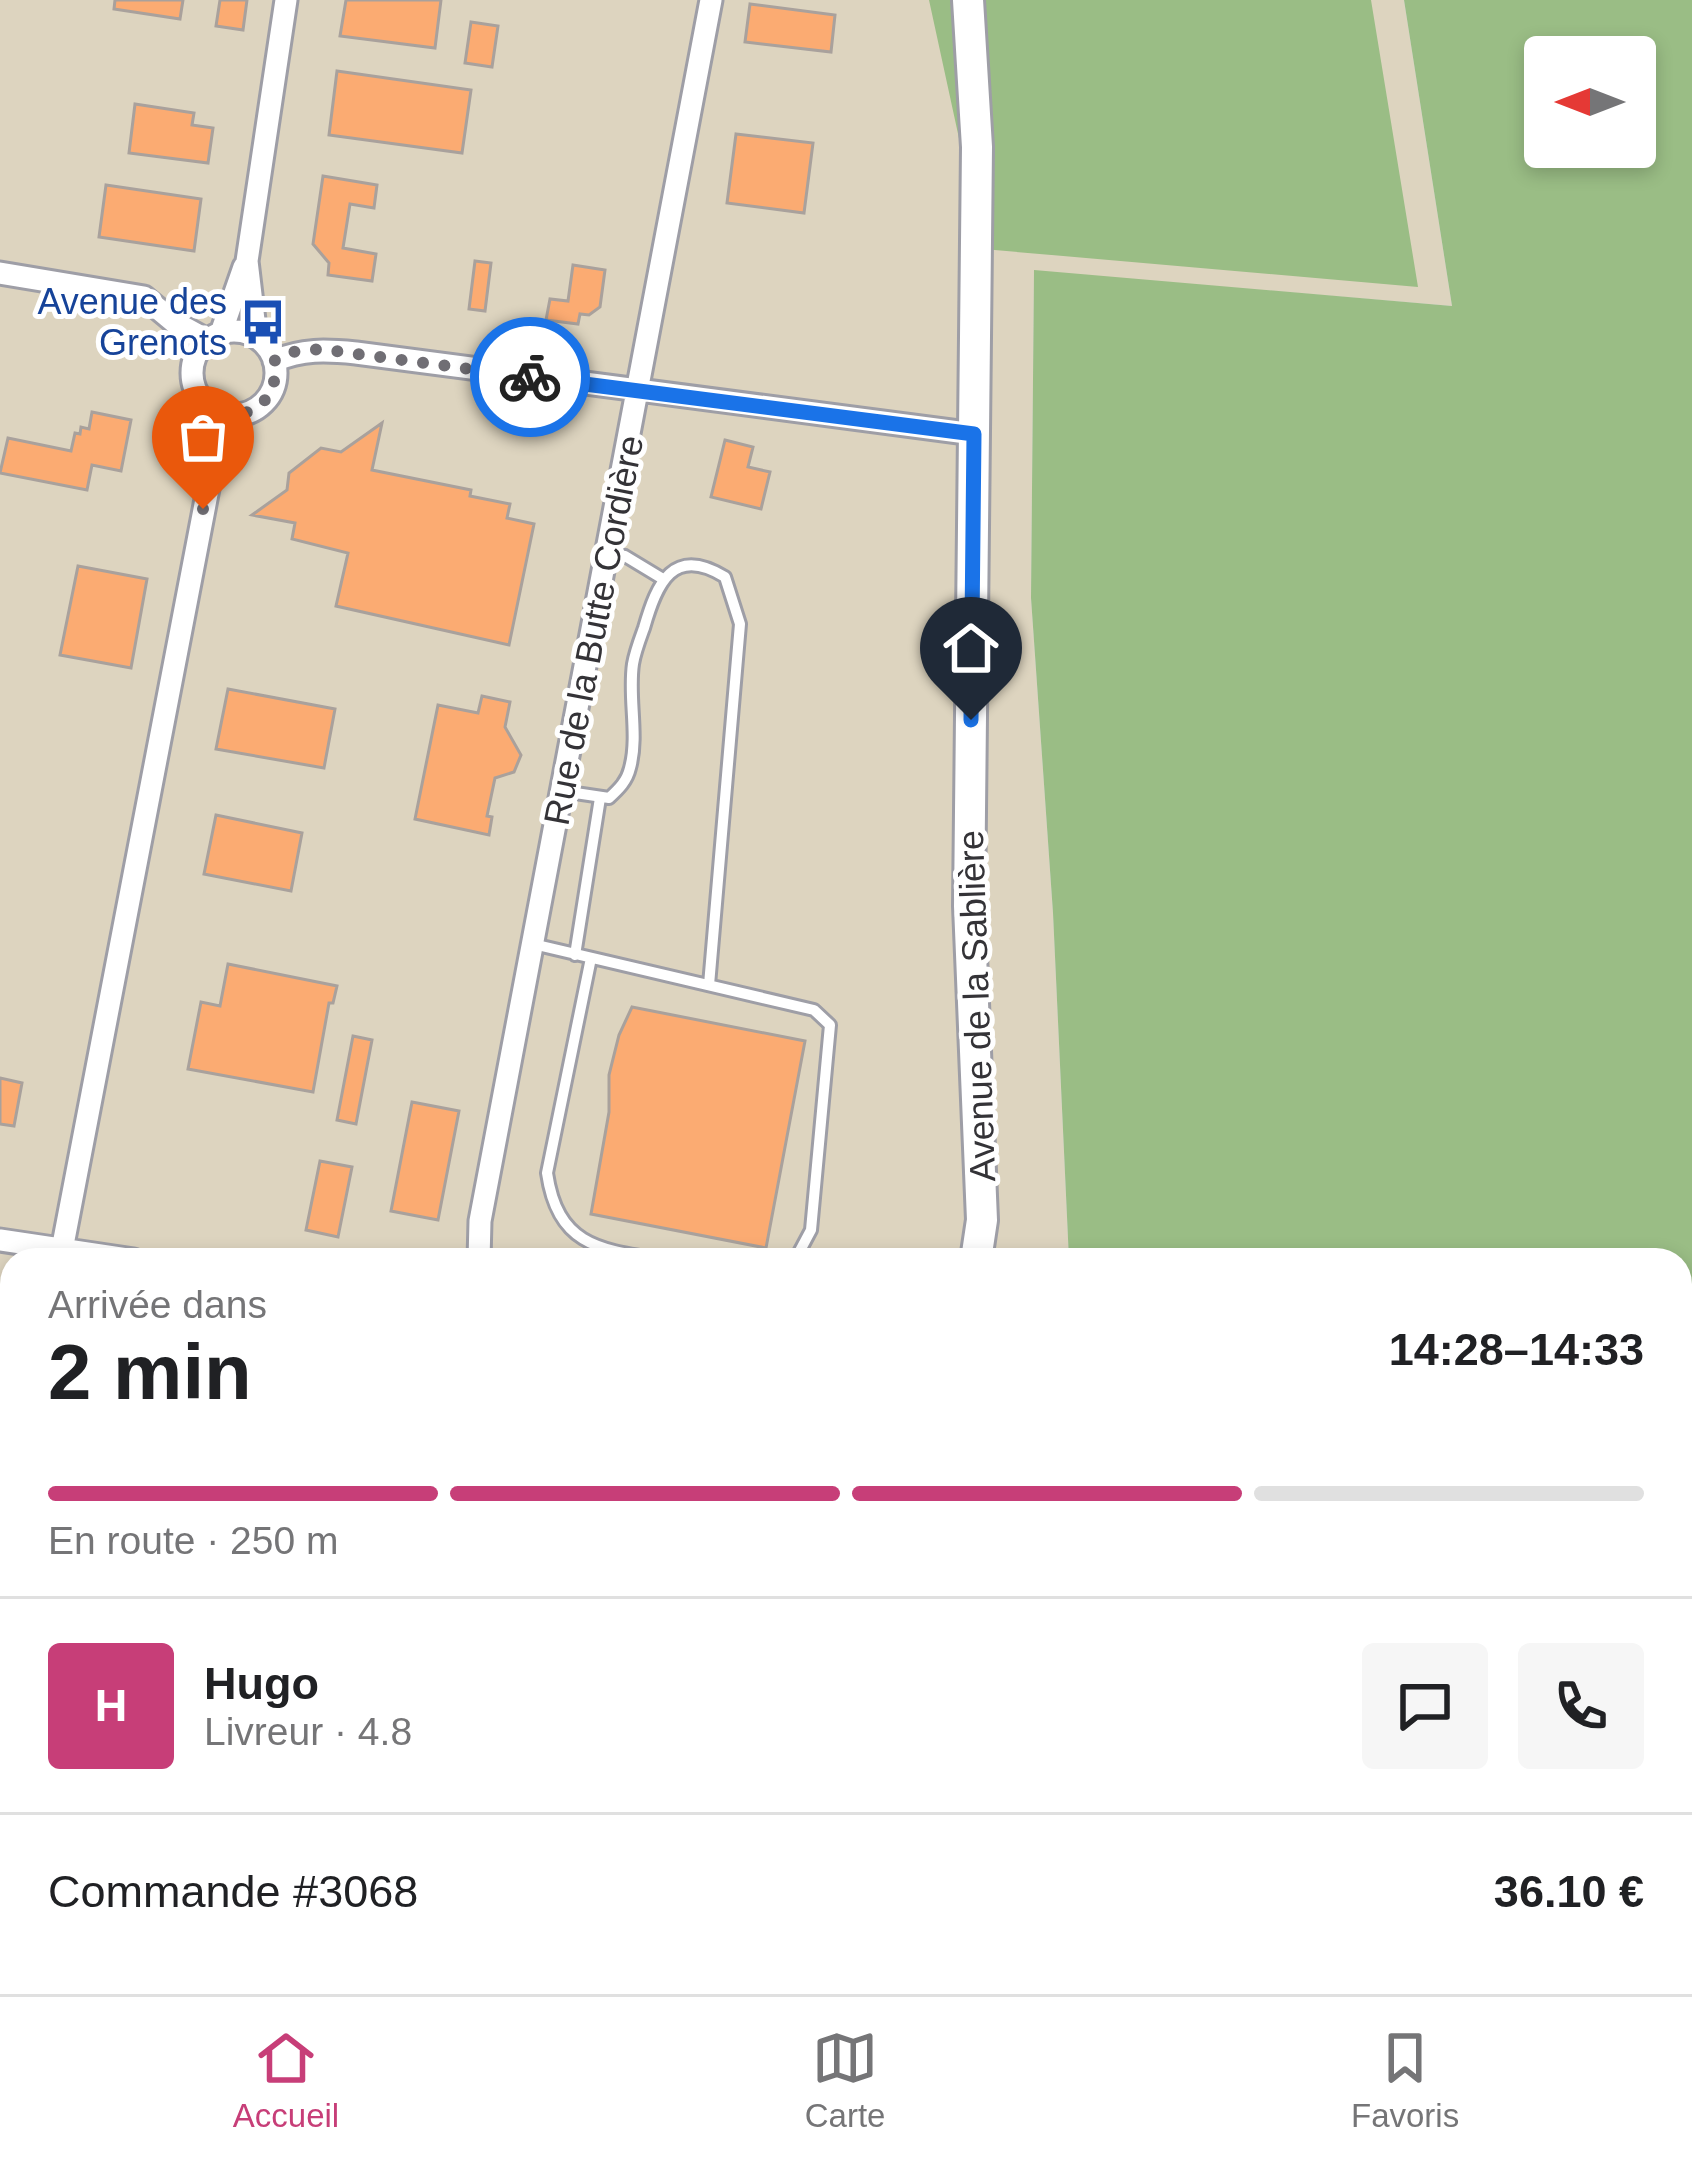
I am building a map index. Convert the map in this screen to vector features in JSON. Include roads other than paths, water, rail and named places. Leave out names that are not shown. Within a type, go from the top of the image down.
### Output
[{"type":"main road","name":"Avenue de la Sablière","points":[[968,0],[977,147],[969,906],[982,1220],[978,1248]]},
{"type":"main road","name":"Avenue de la Sablière","points":[[982,1220],[989,1248]]},
{"type":"street","points":[[192,369],[214,336],[247,261],[286,0]]},
{"type":"street","name":"Rue de la Butte Cordière","points":[[479,1248],[480,1221],[711,0]]},
{"type":"street","points":[[247,261],[256,337]]},
{"type":"street","points":[[0,273],[144,297],[174,322],[214,336],[242,332],[267,347],[274,361],[274,385],[268,398],[244,414],[212,469]]},
{"type":"street","points":[[62,1248],[212,469],[213,433],[207,406],[193,383],[174,322]]},
{"type":"street","points":[[274,361],[292,352],[320,349],[974,434]]},
{"type":"street","points":[[207,406],[220,413],[244,414]]},
{"type":"street","points":[[0,1240],[50,1248]]},
{"type":"lane","points":[[608,554],[625,556],[663,578]]},
{"type":"lane","points":[[562,791],[609,798],[626,782],[632,764],[633,664],[663,578],[687,565],[707,566],[725,577],[740,624],[709,985]]},
{"type":"lane","points":[[575,955],[599,797]]},
{"type":"lane","points":[[533,944],[814,1010],[830,1024],[811,1230],[801,1248]]},
{"type":"lane","points":[[591,958],[548,1173],[552,1203],[565,1225],[598,1248]]},
{"type":"place","name":"Avenue des Grenots","points":[[263,322]]}]
